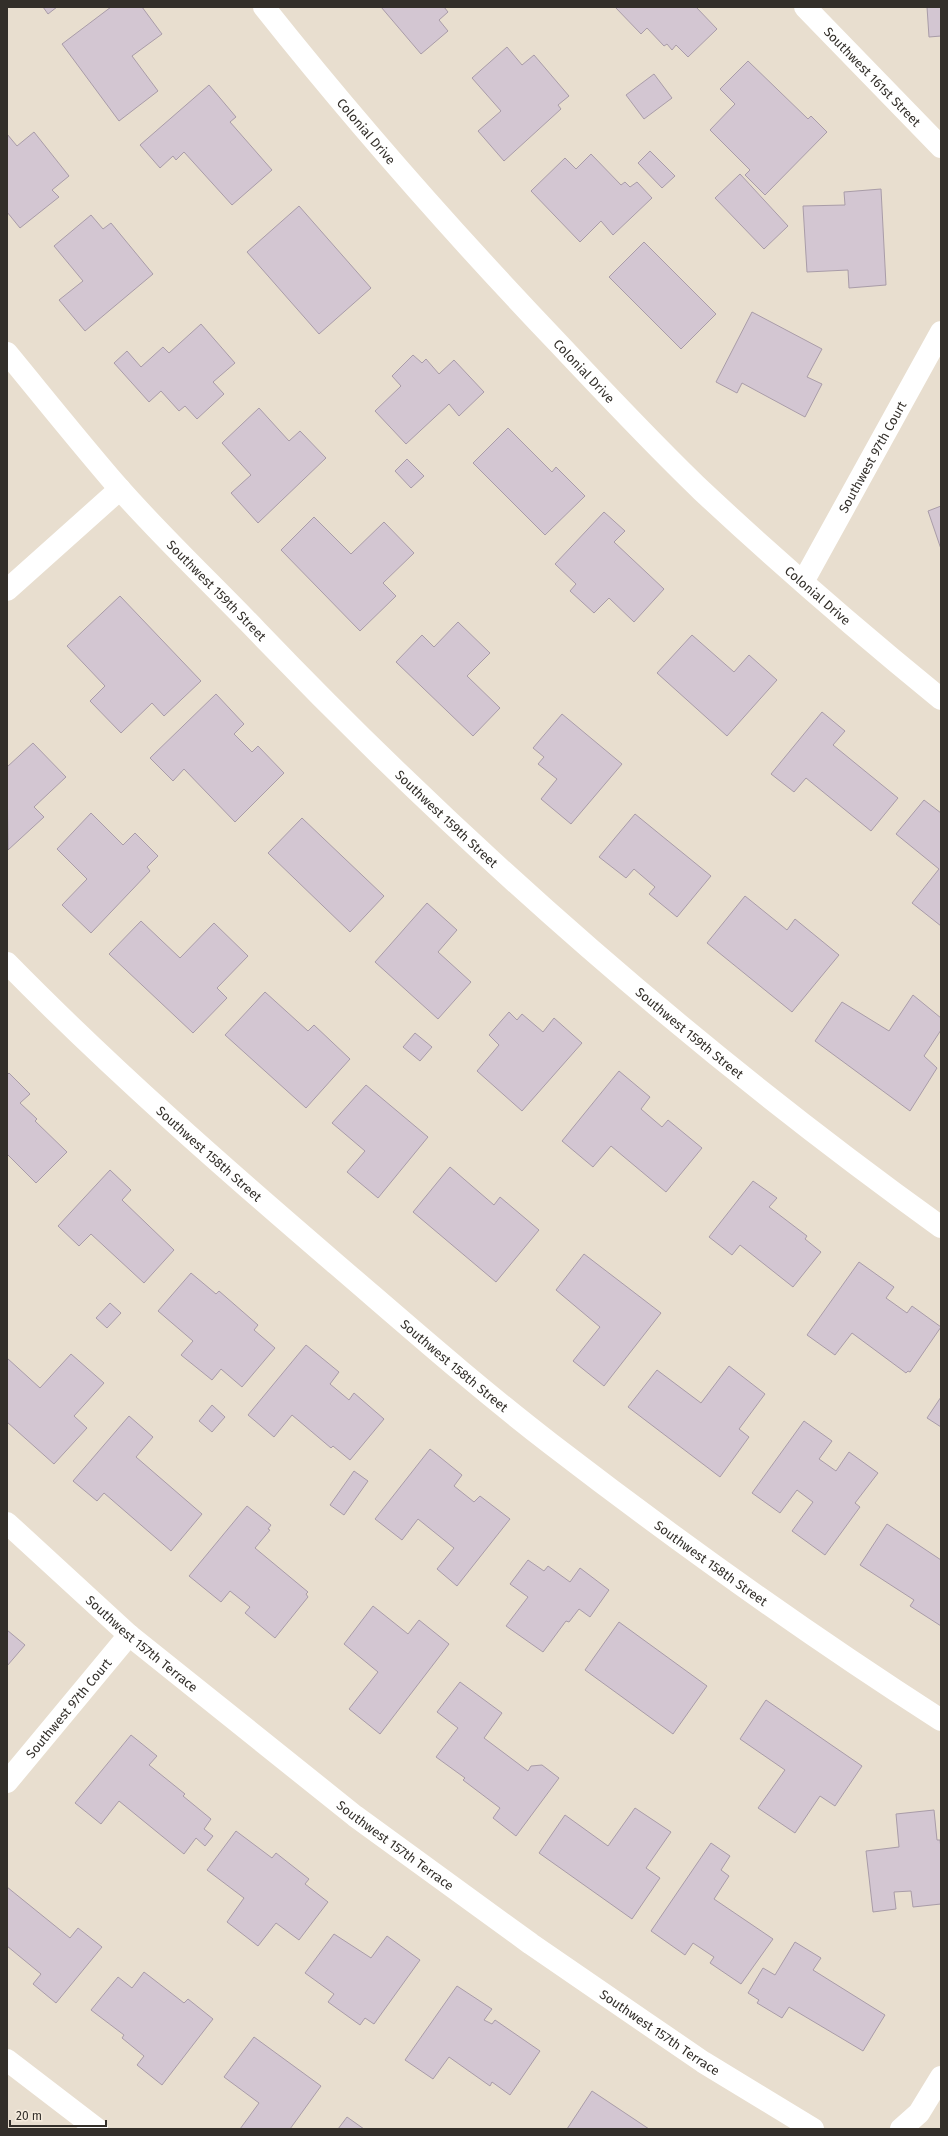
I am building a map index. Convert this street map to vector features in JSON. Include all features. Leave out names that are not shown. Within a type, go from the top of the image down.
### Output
[{"type":"street","name":"Colonial Drive","points":[[264,7],[389,158],[510,292],[606,393],[702,490],[803,582],[941,699]]},
{"type":"street","name":"Southwest 161st Street","points":[[805,7],[941,147]]},
{"type":"street","name":"Southwest 97th Court","points":[[803,582],[941,332]]},
{"type":"street","name":"Southwest 159th Street","points":[[7,353],[120,489],[324,702],[560,923],[635,989],[802,1124],[941,1227]]},
{"type":"street","points":[[7,590],[120,489]]},
{"type":"street","name":"Southwest 158th Street","points":[[7,963],[77,1034],[220,1165],[465,1375],[550,1444],[681,1542],[859,1668],[941,1720]]},
{"type":"street","name":"Southwest 157th Terrace","points":[[7,1523],[130,1635],[355,1816],[442,1881],[703,2062],[813,2129]]},
{"type":"street","name":"Southwest 97th Court","points":[[7,1782],[130,1635]]},
{"type":"street","points":[[7,2060],[98,2129]]},
{"type":"street","points":[[901,2129],[919,2113],[941,2076]]},
{"type":"building","points":[[43,7],[57,7],[48,14]]},
{"type":"building","points":[[111,7],[142,7],[162,34],[132,56],[158,91],[119,121],[62,44]]},
{"type":"building","points":[[381,7],[444,7],[448,12],[439,20],[448,31],[421,54]]},
{"type":"building","points":[[615,7],[696,7],[717,29],[688,57],[676,45],[672,50],[667,44],[664,46],[647,28],[641,34]]},
{"type":"building","points":[[927,7],[941,7],[941,36],[929,37]]},
{"type":"building","points":[[507,47],[522,65],[534,55],[569,96],[558,105],[561,109],[504,161],[478,131],[501,111],[472,78]]},
{"type":"building","points":[[748,61],[808,119],[811,116],[827,132],[765,195],[745,175],[750,170],[710,130],[735,104],[720,89]]},
{"type":"building","points":[[654,74],[672,98],[644,119],[626,95]]},
{"type":"building","points":[[209,85],[236,117],[230,122],[272,170],[232,205],[184,152],[176,160],[173,156],[160,168],[140,145]]},
{"type":"building","points":[[34,132],[69,176],[52,190],[59,197],[20,228],[7,212],[7,134],[17,146]]},
{"type":"building","points":[[650,151],[675,176],[662,188],[638,163]]},
{"type":"building","points":[[591,154],[621,185],[625,182],[630,187],[637,182],[652,198],[613,235],[601,221],[580,242],[531,191],[565,158],[576,169]]},
{"type":"building","points":[[740,174],[788,226],[764,249],[715,198]]},
{"type":"building","points":[[881,189],[886,285],[849,288],[848,270],[807,272],[803,206],[845,205],[844,192]]},
{"type":"building","points":[[299,206],[371,288],[319,334],[247,252]]},
{"type":"building","points":[[91,215],[103,229],[111,223],[153,274],[85,331],[59,300],[83,281],[54,246]]},
{"type":"building","points":[[644,242],[716,314],[681,349],[609,277]]},
{"type":"building","points":[[752,312],[822,349],[807,377],[822,384],[805,417],[742,383],[737,393],[716,382]]},
{"type":"building","points":[[201,324],[235,363],[213,382],[224,394],[197,419],[185,406],[179,411],[161,391],[149,402],[114,363],[127,351],[141,367],[163,347],[169,353]]},
{"type":"building","points":[[413,355],[422,363],[426,359],[439,374],[454,360],[484,392],[459,416],[449,404],[406,444],[375,411],[401,386],[392,376]]},
{"type":"building","points":[[259,408],[289,441],[300,431],[326,458],[258,523],[231,493],[251,475],[222,443]]},
{"type":"building","points":[[508,428],[552,472],[556,467],[585,496],[545,535],[473,463]]},
{"type":"building","points":[[407,459],[424,476],[411,488],[395,471]]},
{"type":"building","points":[[941,506],[941,549],[928,511]]},
{"type":"building","points":[[604,512],[625,531],[614,542],[664,589],[634,622],[609,598],[594,613],[570,591],[576,584],[555,564]]},
{"type":"building","points":[[314,517],[351,554],[384,522],[414,553],[383,583],[396,596],[360,631],[281,550]]},
{"type":"building","points":[[120,596],[201,681],[164,716],[152,703],[121,733],[90,701],[105,686],[67,646]]},
{"type":"building","points":[[458,622],[490,653],[467,676],[500,708],[473,736],[396,662],[422,635],[434,647]]},
{"type":"building","points":[[692,635],[734,672],[749,655],[777,680],[727,736],[657,673]]},
{"type":"building","points":[[216,694],[244,724],[234,734],[252,752],[258,746],[284,773],[235,822],[184,769],[173,781],[150,758]]},
{"type":"building","points":[[822,712],[845,731],[833,745],[898,798],[871,831],[806,778],[794,792],[771,774]]},
{"type":"building","points":[[562,714],[622,764],[571,824],[541,799],[557,779],[538,764],[544,757],[533,748]]},
{"type":"building","points":[[33,743],[66,777],[34,807],[44,817],[8,850],[7,767]]},
{"type":"building","points":[[924,800],[941,813],[941,926],[912,903],[939,869],[896,834]]},
{"type":"building","points":[[91,813],[123,845],[135,833],[158,856],[147,867],[150,871],[91,933],[62,905],[87,879],[57,849]]},
{"type":"building","points":[[635,814],[711,876],[677,917],[649,894],[655,887],[634,869],[626,878],[599,857]]},
{"type":"building","points":[[302,818],[384,896],[350,932],[268,853]]},
{"type":"building","points":[[745,896],[787,930],[795,919],[839,955],[792,1012],[707,943]]},
{"type":"building","points":[[427,903],[457,930],[438,952],[471,982],[438,1019],[375,962]]},
{"type":"building","points":[[141,921],[180,958],[214,923],[248,956],[217,988],[227,998],[193,1033],[109,954]]},
{"type":"building","points":[[265,992],[308,1031],[314,1025],[350,1059],[306,1108],[225,1035]]},
{"type":"building","points":[[913,995],[941,1018],[941,1030],[924,1056],[937,1068],[910,1111],[815,1041],[842,1002],[889,1031]]},
{"type":"building","points":[[509,1012],[517,1020],[522,1014],[543,1032],[554,1018],[582,1043],[522,1111],[477,1071],[499,1045],[489,1035]]},
{"type":"building","points":[[415,1033],[432,1047],[420,1061],[403,1047]]},
{"type":"building","points":[[619,1071],[650,1097],[641,1109],[662,1127],[668,1120],[702,1148],[666,1192],[611,1146],[593,1167],[562,1141]]},
{"type":"building","points":[[9,1073],[30,1094],[20,1103],[37,1119],[35,1121],[67,1152],[36,1183],[7,1154],[7,1075]]},
{"type":"building","points":[[366,1085],[428,1137],[378,1198],[347,1172],[365,1151],[332,1123]]},
{"type":"building","points":[[450,1167],[494,1205],[500,1197],[539,1230],[496,1282],[413,1212]]},
{"type":"building","points":[[110,1170],[131,1190],[122,1200],[174,1250],[144,1283],[91,1234],[79,1246],[58,1226]]},
{"type":"building","points":[[753,1181],[777,1198],[769,1207],[807,1236],[805,1239],[821,1252],[793,1287],[740,1245],[732,1255],[709,1237]]},
{"type":"building","points":[[584,1254],[661,1313],[604,1386],[573,1361],[600,1327],[556,1290]]},
{"type":"building","points":[[859,1262],[894,1287],[886,1298],[907,1313],[912,1306],[941,1327],[910,1372],[908,1371],[906,1373],[852,1333],[835,1355],[807,1335]]},
{"type":"building","points":[[191,1273],[216,1294],[219,1291],[258,1325],[254,1330],[275,1348],[242,1387],[221,1369],[212,1380],[181,1355],[193,1341],[158,1311]]},
{"type":"building","points":[[110,1303],[121,1313],[107,1328],[96,1318]]},
{"type":"building","points":[[306,1345],[339,1372],[330,1384],[349,1400],[354,1393],[384,1419],[350,1460],[333,1446],[331,1448],[292,1415],[274,1437],[248,1415]]},
{"type":"building","points":[[71,1354],[104,1383],[74,1416],[87,1428],[54,1464],[7,1422],[7,1358],[40,1388]]},
{"type":"building","points":[[729,1366],[765,1394],[739,1429],[749,1437],[720,1477],[628,1407],[657,1370],[701,1403]]},
{"type":"building","points":[[941,1397],[941,1427],[927,1418]]},
{"type":"building","points":[[212,1405],[225,1417],[212,1432],[199,1421]]},
{"type":"building","points":[[129,1416],[153,1437],[136,1457],[202,1514],[171,1551],[104,1493],[97,1501],[73,1481]]},
{"type":"building","points":[[804,1421],[832,1441],[819,1459],[836,1471],[849,1452],[878,1473],[855,1503],[860,1507],[825,1555],[792,1531],[813,1502],[797,1490],[780,1513],[752,1493]]},
{"type":"building","points":[[430,1449],[462,1475],[454,1486],[474,1502],[480,1496],[510,1519],[457,1586],[437,1569],[454,1548],[418,1519],[402,1540],[375,1519]]},
{"type":"building","points":[[354,1471],[368,1481],[344,1515],[330,1505]]},
{"type":"building","points":[[247,1506],[271,1525],[268,1529],[270,1530],[255,1548],[308,1592],[306,1594],[308,1597],[275,1638],[245,1613],[250,1607],[230,1591],[221,1602],[189,1576]]},
{"type":"building","points":[[887,1524],[941,1560],[941,1626],[910,1606],[914,1600],[860,1565]]},
{"type":"building","points":[[528,1560],[544,1571],[548,1566],[570,1582],[580,1568],[609,1590],[590,1617],[579,1609],[569,1622],[566,1621],[543,1652],[506,1626],[528,1597],[510,1584]]},
{"type":"building","points":[[373,1606],[408,1634],[419,1620],[449,1644],[380,1734],[349,1709],[378,1672],[344,1644]]},
{"type":"building","points":[[619,1622],[707,1686],[673,1734],[585,1670]]},
{"type":"building","points":[[7,1630],[25,1645],[7,1666]]},
{"type":"building","points":[[460,1682],[502,1713],[484,1738],[528,1771],[531,1766],[542,1765],[559,1778],[516,1836],[493,1818],[500,1808],[463,1780],[465,1778],[436,1757],[458,1728],[437,1712]]},
{"type":"building","points":[[766,1700],[862,1766],[835,1806],[820,1796],[795,1833],[758,1808],[785,1770],[740,1739]]},
{"type":"building","points":[[131,1735],[157,1756],[149,1765],[185,1794],[183,1796],[211,1819],[204,1829],[213,1836],[205,1846],[196,1838],[184,1854],[119,1801],[101,1824],[75,1803]]},
{"type":"building","points":[[635,1808],[671,1832],[646,1868],[660,1878],[632,1919],[539,1853],[565,1815],[608,1846]]},
{"type":"building","points":[[934,1810],[937,1840],[940,1840],[941,1849],[941,1904],[913,1907],[911,1891],[894,1892],[896,1909],[873,1912],[866,1851],[899,1847],[896,1814]]},
{"type":"building","points":[[236,1831],[272,1858],[276,1853],[309,1879],[305,1884],[328,1902],[299,1940],[276,1923],[258,1946],[227,1922],[244,1898],[207,1870]]},
{"type":"building","points":[[711,1843],[730,1856],[721,1870],[729,1876],[714,1899],[773,1939],[741,1984],[710,1963],[714,1957],[693,1943],[685,1955],[651,1931]]},
{"type":"building","points":[[7,1887],[70,1938],[78,1928],[102,1947],[56,2003],[33,1984],[41,1974],[7,1946]]},
{"type":"building","points":[[334,1934],[371,1958],[387,1936],[420,1960],[374,2024],[365,2018],[360,2025],[328,2002],[334,1994],[305,1973]]},
{"type":"building","points":[[795,1942],[821,1958],[813,1970],[885,2015],[863,2051],[789,2007],[782,2018],[757,2003],[759,2000],[748,1993],[763,1968],[775,1975]]},
{"type":"building","points":[[144,1972],[184,2003],[188,1999],[213,2019],[162,2085],[137,2065],[144,2056],[122,2038],[124,2035],[91,2010],[118,1977],[132,1988]]},
{"type":"building","points":[[457,1986],[492,2009],[484,2020],[492,2024],[495,2020],[540,2051],[510,2095],[492,2082],[490,2086],[449,2057],[433,2079],[405,2060]]},
{"type":"building","points":[[254,2037],[321,2086],[290,2129],[240,2129],[259,2103],[224,2077]]},
{"type":"building","points":[[592,2091],[649,2129],[567,2129]]},
{"type":"building","points":[[347,2117],[364,2129],[338,2129]]}]
